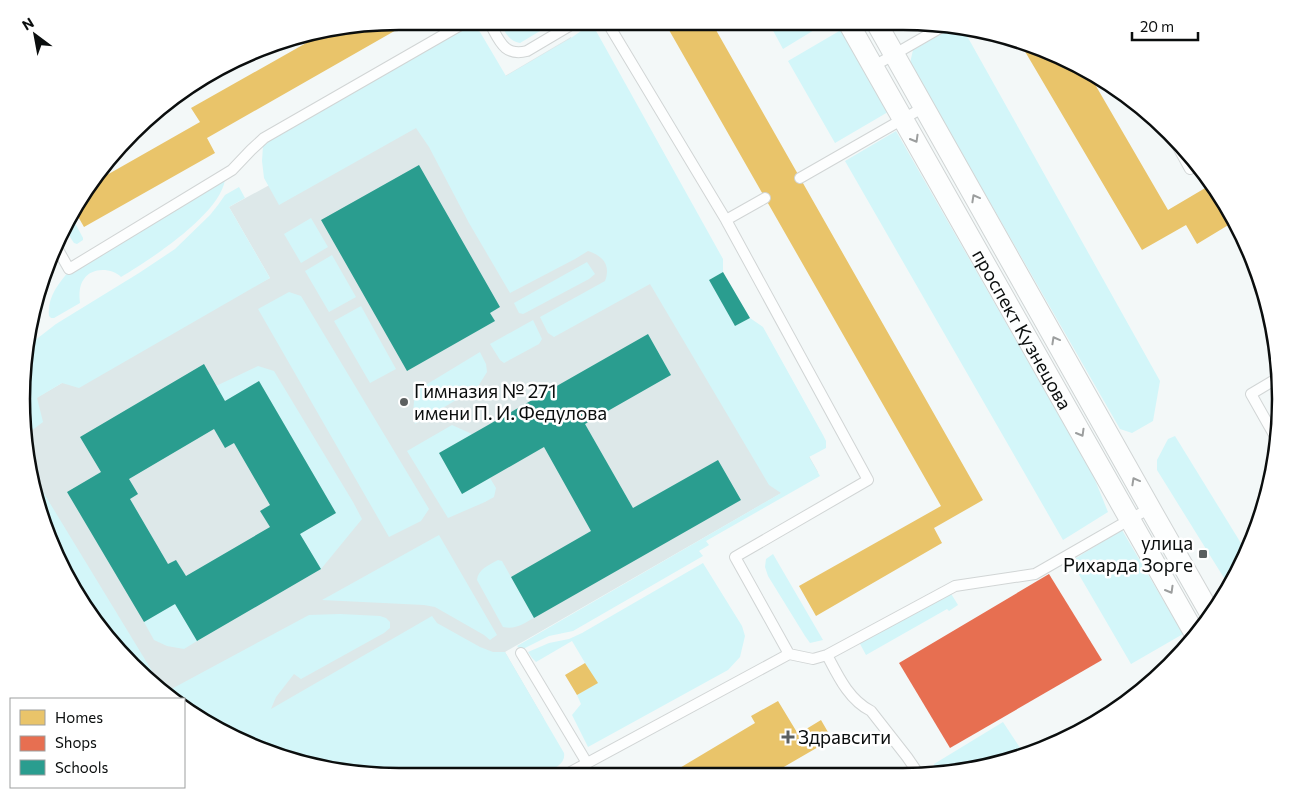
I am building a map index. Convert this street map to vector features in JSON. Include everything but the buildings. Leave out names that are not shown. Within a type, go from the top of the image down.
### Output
[{"type":"street","name":"проспект Кузнецова","points":[[853,30],[1192,629]]},
{"type":"street","name":"проспект Кузнецова","points":[[880,30],[1208,607]]},
{"type":"lane","points":[[60,253],[70,269],[232,170],[264,138],[452,30]]},
{"type":"lane","points":[[494,30],[506,49],[520,53],[562,30]]},
{"type":"lane","points":[[612,30],[726,220],[868,480],[735,557],[789,654]]},
{"type":"lane","points":[[874,66],[934,32]]},
{"type":"lane","points":[[800,178],[924,107]]},
{"type":"lane","points":[[726,220],[765,198]]},
{"type":"lane","points":[[1271,382],[1251,394],[1271,429]]},
{"type":"lane","points":[[578,768],[789,654],[812,659],[827,655],[955,586],[1036,574],[1150,508]]},
{"type":"lane","points":[[521,653],[587,763]]},
{"type":"lane","points":[[827,655],[846,690],[865,708],[871,711],[914,768]]},
{"type":"shaded area","points":[[462,30],[476,30],[480,32],[506,76],[582,30],[596,30],[723,259],[723,272],[709,280],[735,326],[750,318],[763,327],[823,435],[826,441],[826,448],[809,457],[820,476],[706,541],[709,545],[699,551],[703,556],[573,631],[549,636],[521,650],[517,646],[781,493],[769,485],[650,284],[554,337],[548,333],[540,317],[605,281],[607,270],[602,258],[588,251],[510,293],[469,223],[429,147],[416,128],[279,205],[264,178],[263,146],[267,140]]},
{"type":"shaded area","points":[[504,30],[542,30],[520,43],[512,40]]},
{"type":"shaded area","points":[[773,30],[814,30],[783,49]]},
{"type":"shaded area","points":[[841,30],[888,112],[835,143],[788,61]]},
{"type":"shaded area","points":[[944,32],[967,36],[1160,381],[1153,421],[1132,433],[1120,429],[910,63],[913,50]]},
{"type":"shaded area","name":"Гимназия № 271 имени П. И. Федулова","points":[[571,37],[818,472],[505,652],[544,719],[375,767],[327,761],[303,755],[258,740],[214,719],[194,706],[174,692],[138,660],[106,624],[79,584],[58,540],[50,518],[37,471],[33,447],[30,401],[62,383],[270,278],[229,207],[286,176],[495,82]]},
{"type":"shaded area","points":[[896,131],[1093,475],[1108,512],[1063,540],[845,161]]},
{"type":"shaded area","points":[[225,180],[220,193],[210,207],[166,248],[121,277],[113,272],[102,270],[92,272],[81,284],[80,303],[54,318],[49,316],[52,297],[57,286],[69,271]]},
{"type":"shaded area","points":[[239,187],[245,198],[229,207],[270,278],[79,388],[62,383],[37,398],[43,422],[32,431],[30,399],[35,340],[56,324],[175,249],[210,215],[225,195]]},
{"type":"shaded area","points":[[311,218],[328,247],[301,263],[284,234]]},
{"type":"shaded area","points":[[75,222],[83,240],[77,244],[74,243],[69,235]]},
{"type":"shaded area","points":[[332,255],[356,297],[329,312],[305,271]]},
{"type":"shaded area","points":[[587,262],[595,274],[589,279],[523,314],[519,313],[514,303]]},
{"type":"shaded area","points":[[289,292],[301,296],[429,509],[421,521],[389,537],[258,309]]},
{"type":"shaded area","points":[[361,306],[396,369],[370,383],[334,321]]},
{"type":"shaded area","points":[[533,320],[542,339],[539,344],[504,363],[490,344]]},
{"type":"shaded area","points":[[480,352],[486,364],[487,372],[477,388],[415,424],[413,414],[414,401],[419,389]]},
{"type":"shaded area","points":[[258,366],[274,371],[362,519],[321,569],[300,534],[336,513],[259,381],[225,401],[216,386]]},
{"type":"shaded area","points":[[452,425],[472,434],[439,453],[462,494],[490,478],[496,488],[494,497],[448,518],[407,451]]},
{"type":"shaded area","points":[[1175,436],[1242,545],[1225,580],[1157,470],[1157,460],[1168,439]]},
{"type":"shaded area","points":[[42,490],[152,671],[138,660],[106,624],[79,584],[58,540]]},
{"type":"shaded area","points":[[1122,530],[1183,634],[1131,664],[1071,561]]},
{"type":"shaded area","points":[[439,535],[497,635],[490,640],[435,607],[322,600]]},
{"type":"shaded area","points":[[773,554],[823,640],[810,643],[768,576],[765,567],[766,559]]},
{"type":"shaded area","points":[[498,560],[502,561],[534,618],[516,627],[503,627],[477,580],[482,570]]},
{"type":"shaded area","points":[[703,563],[742,626],[745,636],[740,657],[728,670],[588,747],[572,715],[581,704],[577,695],[597,683],[572,641],[536,662],[528,652],[549,643],[569,639],[582,633]]},
{"type":"shaded area","points":[[950,592],[958,605],[949,611],[947,609],[866,655],[859,642]]},
{"type":"shaded area","points":[[175,604],[197,641],[184,649],[167,646],[154,640],[144,622]]},
{"type":"shaded area","points":[[309,615],[380,616],[390,622],[390,628],[301,679],[294,674],[276,697],[271,709],[432,616],[437,623],[480,647],[493,652],[505,652],[564,753],[563,761],[554,768],[399,768],[351,765],[327,761],[280,748],[236,730],[214,719],[171,689]]},
{"type":"shaded area","points":[[1003,722],[1020,748],[975,761],[934,766],[934,764]]},
{"type":"place","name":"Гимназия № 271 имени П. И. Федулова","points":[[404,402]]},
{"type":"place","name":"улица Рихарда Зорге","points":[[1203,554]]},
{"type":"place","name":"Здравсити","points":[[788,737]]}]
